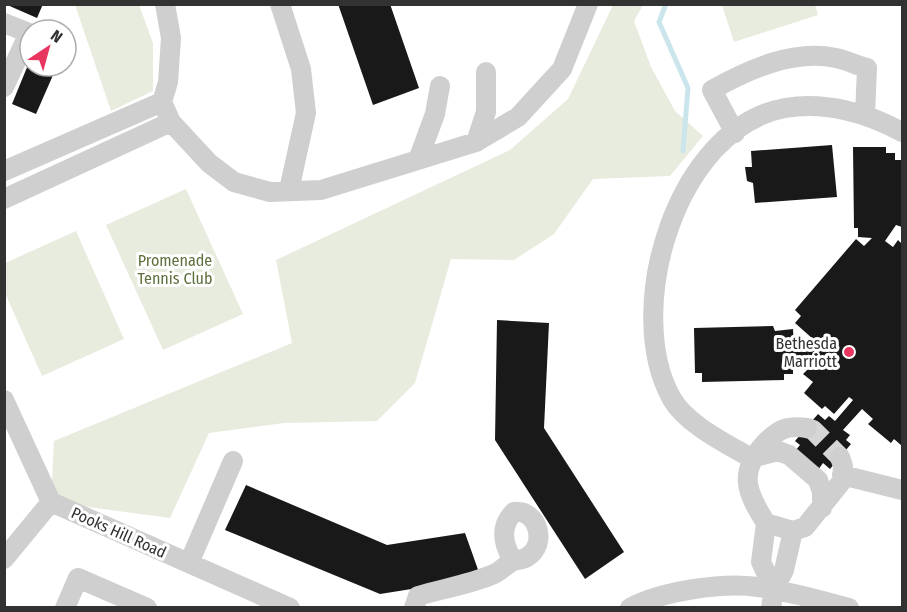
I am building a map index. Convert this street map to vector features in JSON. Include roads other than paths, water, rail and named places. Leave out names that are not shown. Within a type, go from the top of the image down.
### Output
[{"type":"street","points":[[165,4],[171,38],[168,82],[162,102],[171,122],[209,162],[234,182],[270,192],[321,189],[476,142],[518,117],[562,69],[588,4]]},
{"type":"street","points":[[280,4],[301,69],[306,113],[289,190]]},
{"type":"street","points":[[4,23],[29,33],[4,87]]},
{"type":"street","points":[[735,133],[712,90],[744,72],[792,58],[834,57],[867,68],[865,115]]},
{"type":"street","points":[[476,142],[486,112],[486,72]]},
{"type":"street","points":[[418,160],[435,114],[440,86]]},
{"type":"street","points":[[4,171],[162,102]]},
{"type":"street","points":[[822,508],[822,492],[818,480],[789,455],[778,451],[752,458],[705,432],[672,400],[656,356],[652,310],[662,247],[677,205],[698,171],[735,133],[756,119],[784,108],[832,107],[865,115],[903,132]]},
{"type":"street","points":[[4,199],[171,122]]},
{"type":"street","name":"Pooks Hill Road","points":[[4,400],[51,502],[189,563],[254,601],[290,608]]},
{"type":"street","points":[[772,598],[761,562],[766,523],[748,489],[747,472],[752,458],[778,430],[793,426],[807,428]]},
{"type":"street","points":[[189,563],[233,461]]},
{"type":"street","points":[[766,523],[793,531],[805,527],[842,481],[841,466],[903,490]]},
{"type":"street","points":[[4,560],[51,502]]},
{"type":"street","points":[[772,598],[784,570],[793,531]]},
{"type":"street","points":[[414,608],[418,596],[495,574],[513,561]]},
{"type":"street","points":[[65,608],[78,578],[147,608]]},
{"type":"street","points":[[630,608],[670,593],[737,586],[772,598],[849,608]]},
{"type":"waterway","points":[[666,4],[659,22],[688,88],[683,151]]},
{"type":"tunnel","points":[[807,428],[813,430],[840,457]]},
{"type":"place","name":"Bethesda Marriott","points":[[849,352]]},
{"type":"park label","name":"Promenade Tennis Club","points":[[175,269]]}]
